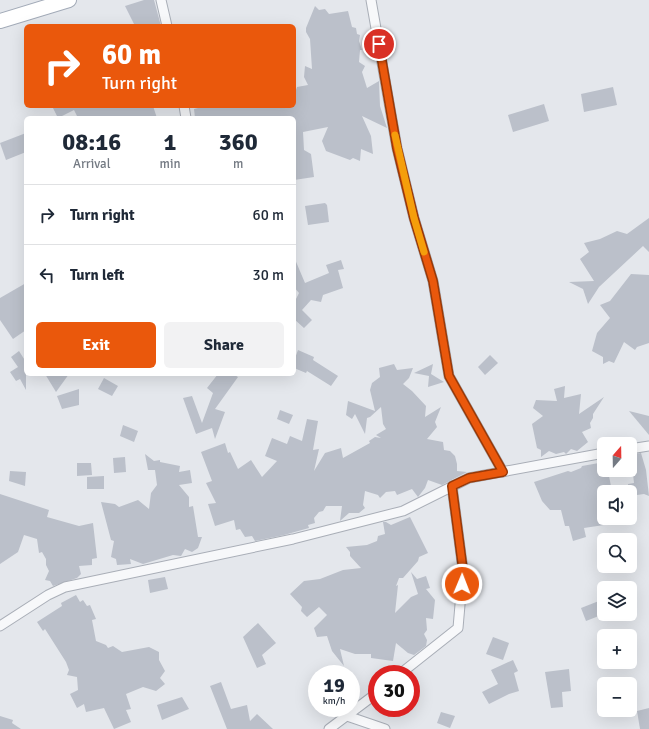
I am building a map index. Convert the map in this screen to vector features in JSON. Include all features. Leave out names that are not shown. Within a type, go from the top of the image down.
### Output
[{"type":"main road","points":[[0,21],[63,1]]},
{"type":"street","points":[[161,0],[167,24]]},
{"type":"street","points":[[371,0],[397,148],[414,218],[433,281],[449,376],[503,472]]},
{"type":"street","points":[[637,448],[649,446]]},
{"type":"street","points":[[0,626],[48,595],[65,588],[293,539],[402,511],[469,478],[597,454]]},
{"type":"street","points":[[411,665],[458,628],[463,570],[452,486]]},
{"type":"street","points":[[360,706],[368,700]]},
{"type":"street","points":[[329,729],[346,717]]},
{"type":"street","points":[[350,717],[385,729]]},
{"type":"building","points":[[144,0],[154,0],[160,24],[134,24],[125,6]]},
{"type":"building","points":[[315,6],[319,10],[325,9],[329,14],[348,11],[352,27],[356,28],[357,34],[360,35],[359,41],[362,50],[360,50],[359,62],[365,66],[362,72],[367,88],[379,81],[380,106],[387,128],[362,116],[371,136],[373,154],[361,149],[360,161],[353,158],[350,160],[326,151],[322,141],[328,127],[303,132],[304,150],[311,154],[314,177],[296,180],[296,116],[195,116],[194,109],[296,108],[297,87],[308,85],[304,77],[305,66],[312,69],[310,39],[306,32],[306,28]]},
{"type":"building","points":[[613,87],[617,105],[584,112],[581,94]]},
{"type":"building","points":[[544,104],[549,121],[513,132],[508,115]]},
{"type":"building","points":[[53,108],[154,108],[156,116],[77,116],[74,110],[62,116],[57,116]]},
{"type":"building","points":[[24,134],[24,153],[6,160],[0,143]]},
{"type":"building","points":[[325,203],[327,205],[329,222],[308,225],[305,206]]},
{"type":"building","points":[[649,218],[649,252],[643,246],[599,287],[588,304],[583,289],[569,282],[594,281],[580,259],[589,252],[584,243],[600,239],[617,231],[627,234]]},
{"type":"building","points":[[341,260],[344,269],[338,270],[343,288],[323,295],[321,302],[311,300],[302,310],[312,320],[304,328],[296,321],[296,299],[299,293],[296,289],[296,262],[305,283],[329,273],[326,265]]},
{"type":"building","points":[[631,274],[649,275],[649,343],[637,347],[635,350],[624,342],[614,363],[609,361],[603,364],[603,357],[592,351],[597,333],[610,318],[600,305],[610,301]]},
{"type":"building","points":[[24,284],[24,331],[13,339],[0,320],[0,298]]},
{"type":"building","points":[[298,350],[314,357],[313,360],[338,376],[331,386],[307,371],[306,373],[296,369],[296,356]]},
{"type":"building","points":[[19,351],[24,359],[26,390],[20,379],[16,381],[10,372],[18,367],[11,357]]},
{"type":"building","points":[[490,355],[498,363],[485,375],[478,367]]},
{"type":"building","points":[[394,364],[397,370],[413,368],[409,378],[403,384],[426,406],[425,417],[441,407],[435,422],[437,427],[427,439],[443,442],[444,450],[450,451],[455,456],[457,471],[467,472],[442,485],[428,480],[425,488],[418,497],[412,489],[397,495],[395,491],[386,492],[380,498],[378,495],[365,491],[363,505],[365,508],[359,513],[349,513],[340,521],[342,506],[326,506],[323,511],[319,512],[314,518],[315,523],[308,525],[309,528],[284,535],[255,541],[252,536],[245,537],[240,529],[236,530],[234,520],[215,526],[208,504],[216,503],[206,483],[212,481],[201,452],[225,443],[228,453],[230,452],[238,469],[251,460],[262,477],[277,461],[265,456],[272,438],[287,444],[290,436],[302,441],[307,419],[318,421],[313,450],[319,449],[314,471],[325,453],[341,448],[343,458],[370,443],[369,441],[375,437],[381,438],[376,435],[386,429],[383,424],[381,407],[367,418],[365,434],[355,414],[352,419],[346,415],[348,401],[375,411],[370,390],[372,383],[380,377],[379,368]]},
{"type":"building","points":[[433,364],[431,374],[444,382],[428,387],[429,376],[414,373]]},
{"type":"building","points":[[46,376],[68,376],[56,392]]},
{"type":"building","points":[[216,376],[238,377],[215,409],[225,412],[215,439],[212,428],[196,434],[183,398],[192,396],[202,423],[213,393],[207,388]]},
{"type":"building","points":[[104,378],[118,386],[112,396],[98,389]]},
{"type":"building","points":[[565,386],[564,398],[581,394],[579,414],[604,397],[593,414],[593,418],[590,423],[591,428],[582,432],[588,442],[577,451],[571,449],[566,454],[564,452],[556,454],[549,451],[541,457],[541,450],[537,448],[532,424],[543,416],[533,408],[536,400],[557,401],[554,389]]},
{"type":"building","points":[[79,389],[79,405],[62,409],[57,396]]},
{"type":"building","points":[[280,410],[293,415],[289,424],[277,419]]},
{"type":"building","points":[[629,411],[649,416],[649,435]]},
{"type":"building","points":[[123,425],[138,431],[134,442],[120,436]]},
{"type":"building","points":[[641,453],[646,470],[649,496],[644,494],[637,495],[637,485],[628,485],[634,483],[633,477],[637,477],[637,454]]},
{"type":"building","points":[[145,454],[154,461],[160,460],[160,462],[180,466],[179,472],[190,470],[192,483],[179,485],[189,497],[189,507],[193,506],[198,537],[202,537],[198,548],[192,552],[185,549],[181,556],[173,555],[143,564],[130,559],[131,564],[117,565],[116,559],[111,557],[114,541],[111,540],[101,502],[115,504],[119,507],[138,500],[149,509],[151,493],[157,485],[155,470],[148,470]]},
{"type":"building","points":[[125,457],[126,472],[114,473],[113,458]]},
{"type":"building","points":[[77,463],[91,463],[92,475],[77,476]]},
{"type":"building","points":[[597,463],[597,477],[609,477],[611,485],[597,485],[597,525],[604,525],[584,528],[586,537],[573,541],[569,526],[565,526],[561,510],[550,510],[542,501],[534,482],[568,471],[571,472],[581,468],[582,466]]},
{"type":"building","points":[[10,471],[26,472],[25,486],[9,481]]},
{"type":"building","points":[[104,476],[104,489],[87,489],[87,477]]},
{"type":"building","points":[[0,494],[49,510],[47,517],[79,526],[93,523],[97,558],[92,559],[92,565],[79,566],[81,574],[77,578],[53,586],[50,581],[45,580],[49,571],[46,565],[46,559],[42,552],[39,553],[37,539],[24,535],[18,552],[0,564]]},
{"type":"building","points":[[410,517],[428,553],[419,557],[418,561],[403,578],[399,578],[396,586],[398,585],[395,613],[411,597],[418,594],[411,572],[417,579],[426,576],[430,588],[426,589],[435,600],[433,619],[426,618],[427,630],[424,634],[427,640],[426,646],[414,655],[408,653],[396,643],[393,661],[371,658],[371,654],[355,654],[340,649],[343,665],[332,651],[327,636],[317,637],[314,628],[327,615],[319,607],[307,617],[301,611],[302,607],[290,594],[304,581],[320,579],[343,570],[361,568],[350,556],[350,552],[346,547],[367,545],[377,541],[378,536],[385,534],[383,522],[391,525]]},
{"type":"building","points":[[165,577],[168,589],[150,593],[148,580]]},
{"type":"building","points":[[76,595],[80,602],[83,600],[87,606],[90,605],[96,619],[92,620],[96,641],[106,645],[108,648],[113,646],[122,652],[149,647],[159,652],[159,660],[165,671],[160,678],[165,684],[156,691],[143,687],[126,694],[131,709],[126,710],[131,722],[114,729],[104,708],[86,712],[84,704],[77,708],[70,694],[78,690],[77,677],[67,675],[69,670],[66,662],[45,629],[43,631],[37,622],[62,606],[61,603]]},
{"type":"building","points":[[597,602],[597,617],[586,621],[581,608]]},
{"type":"building","points":[[258,623],[276,643],[262,655],[266,664],[257,668],[243,637]]},
{"type":"building","points":[[493,637],[509,643],[503,660],[486,654]]},
{"type":"building","points":[[513,660],[518,671],[514,673],[519,691],[509,694],[489,704],[482,692],[498,684],[491,670]]},
{"type":"building","points":[[569,669],[571,691],[562,692],[563,707],[551,708],[545,672]]},
{"type":"building","points":[[221,682],[231,709],[247,705],[250,721],[257,714],[273,729],[227,729],[210,686]]},
{"type":"building","points":[[182,697],[189,709],[162,720],[157,705]]},
{"type":"building","points":[[649,708],[649,729],[640,729],[637,711]]},
{"type":"building","points":[[441,712],[455,716],[450,728],[437,723]]},
{"type":"building","points":[[0,716],[13,720],[12,723],[21,729],[0,729]]},
{"type":"slow traffic","points":[[395,135],[414,218],[424,252]]},
{"type":"route","points":[[379,44],[397,148],[414,218],[433,281],[449,376],[503,472],[469,478],[452,486],[463,570],[462,584]]}]
